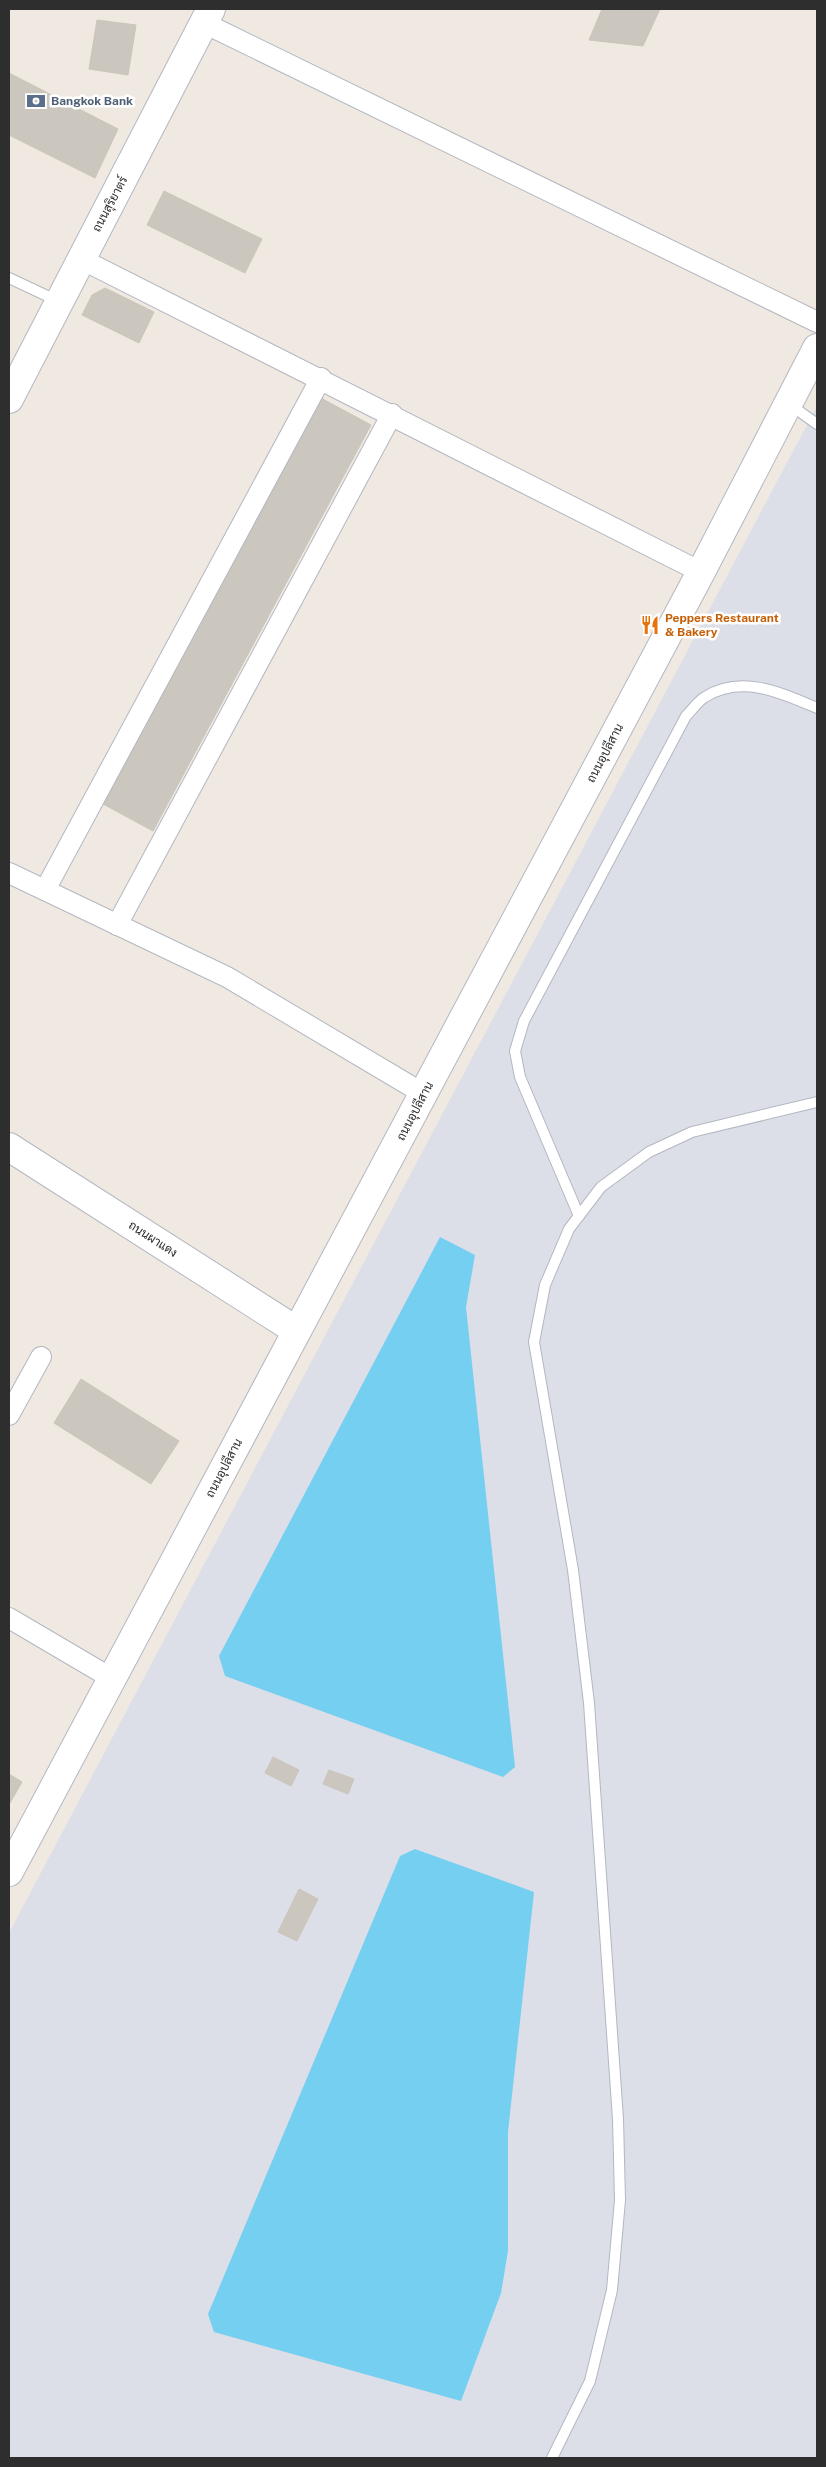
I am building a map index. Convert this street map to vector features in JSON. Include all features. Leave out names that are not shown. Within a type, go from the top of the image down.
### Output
[{"type":"main road","name":"ถนนสุริยาตร์","points":[[9,398],[208,16]]},
{"type":"main road","name":"ถนนอุปลีสาน","points":[[12,1858],[111,1678],[424,1094],[789,404],[814,362]]},
{"type":"main road","name":"ถนนผาแดง","points":[[9,1147],[297,1331]]},
{"type":"street","points":[[208,16],[817,322]]},
{"type":"street","points":[[81,259],[321,378],[701,572]]},
{"type":"street","points":[[45,890],[321,378]]},
{"type":"street","points":[[117,925],[392,414]]},
{"type":"street","points":[[9,872],[227,977],[424,1094]]},
{"type":"street","points":[[9,1415],[41,1357]]},
{"type":"street","points":[[9,1618],[111,1678]]},
{"type":"lane","points":[[9,278],[59,301]]},
{"type":"lane","points":[[789,404],[817,424]]},
{"type":"lane","points":[[579,1216],[520,1077],[516,1051],[524,1022],[686,716],[704,697],[726,687],[754,686],[779,692],[817,708]]},
{"type":"lane","points":[[552,2458],[590,2380],[612,2290],[620,2200],[618,2119],[589,1704],[574,1570],[534,1342],[545,1285],[569,1229],[601,1187],[649,1152],[692,1132],[817,1102]]},
{"type":"shaded area","points":[[817,406],[817,2458],[9,2458],[9,1933]]},
{"type":"water","points":[[440,1237],[475,1255],[466,1307],[515,1767],[503,1777],[225,1676],[219,1656]]},
{"type":"water","points":[[415,1849],[534,1892],[508,2132],[508,2251],[501,2293],[461,2401],[214,2332],[208,2314],[400,1856]]},
{"type":"building","points":[[602,9],[660,9],[643,46],[589,40]]},
{"type":"building","points":[[97,20],[136,25],[128,75],[89,69]]},
{"type":"building","name":"Bangkok Bank","points":[[9,73],[118,129],[95,178],[9,135]]},
{"type":"building","points":[[164,191],[262,239],[245,273],[147,225]]},
{"type":"building","points":[[105,288],[154,312],[139,343],[82,315],[92,295]]},
{"type":"building","points":[[321,398],[371,425],[153,831],[103,804]]},
{"type":"building","points":[[81,1379],[179,1441],[151,1484],[54,1423]]},
{"type":"building","points":[[273,1757],[299,1770],[291,1786],[265,1773]]},
{"type":"building","points":[[329,1770],[354,1779],[348,1794],[323,1784]]},
{"type":"building","points":[[9,1774],[22,1782],[10,1803],[9,1803]]},
{"type":"building","points":[[299,1889],[318,1899],[297,1941],[278,1932]]},
{"type":"place","name":"Bangkok Bank","points":[[36,101]]},
{"type":"place","name":"Peppers Restaurant & Bakery","points":[[650,625]]}]
